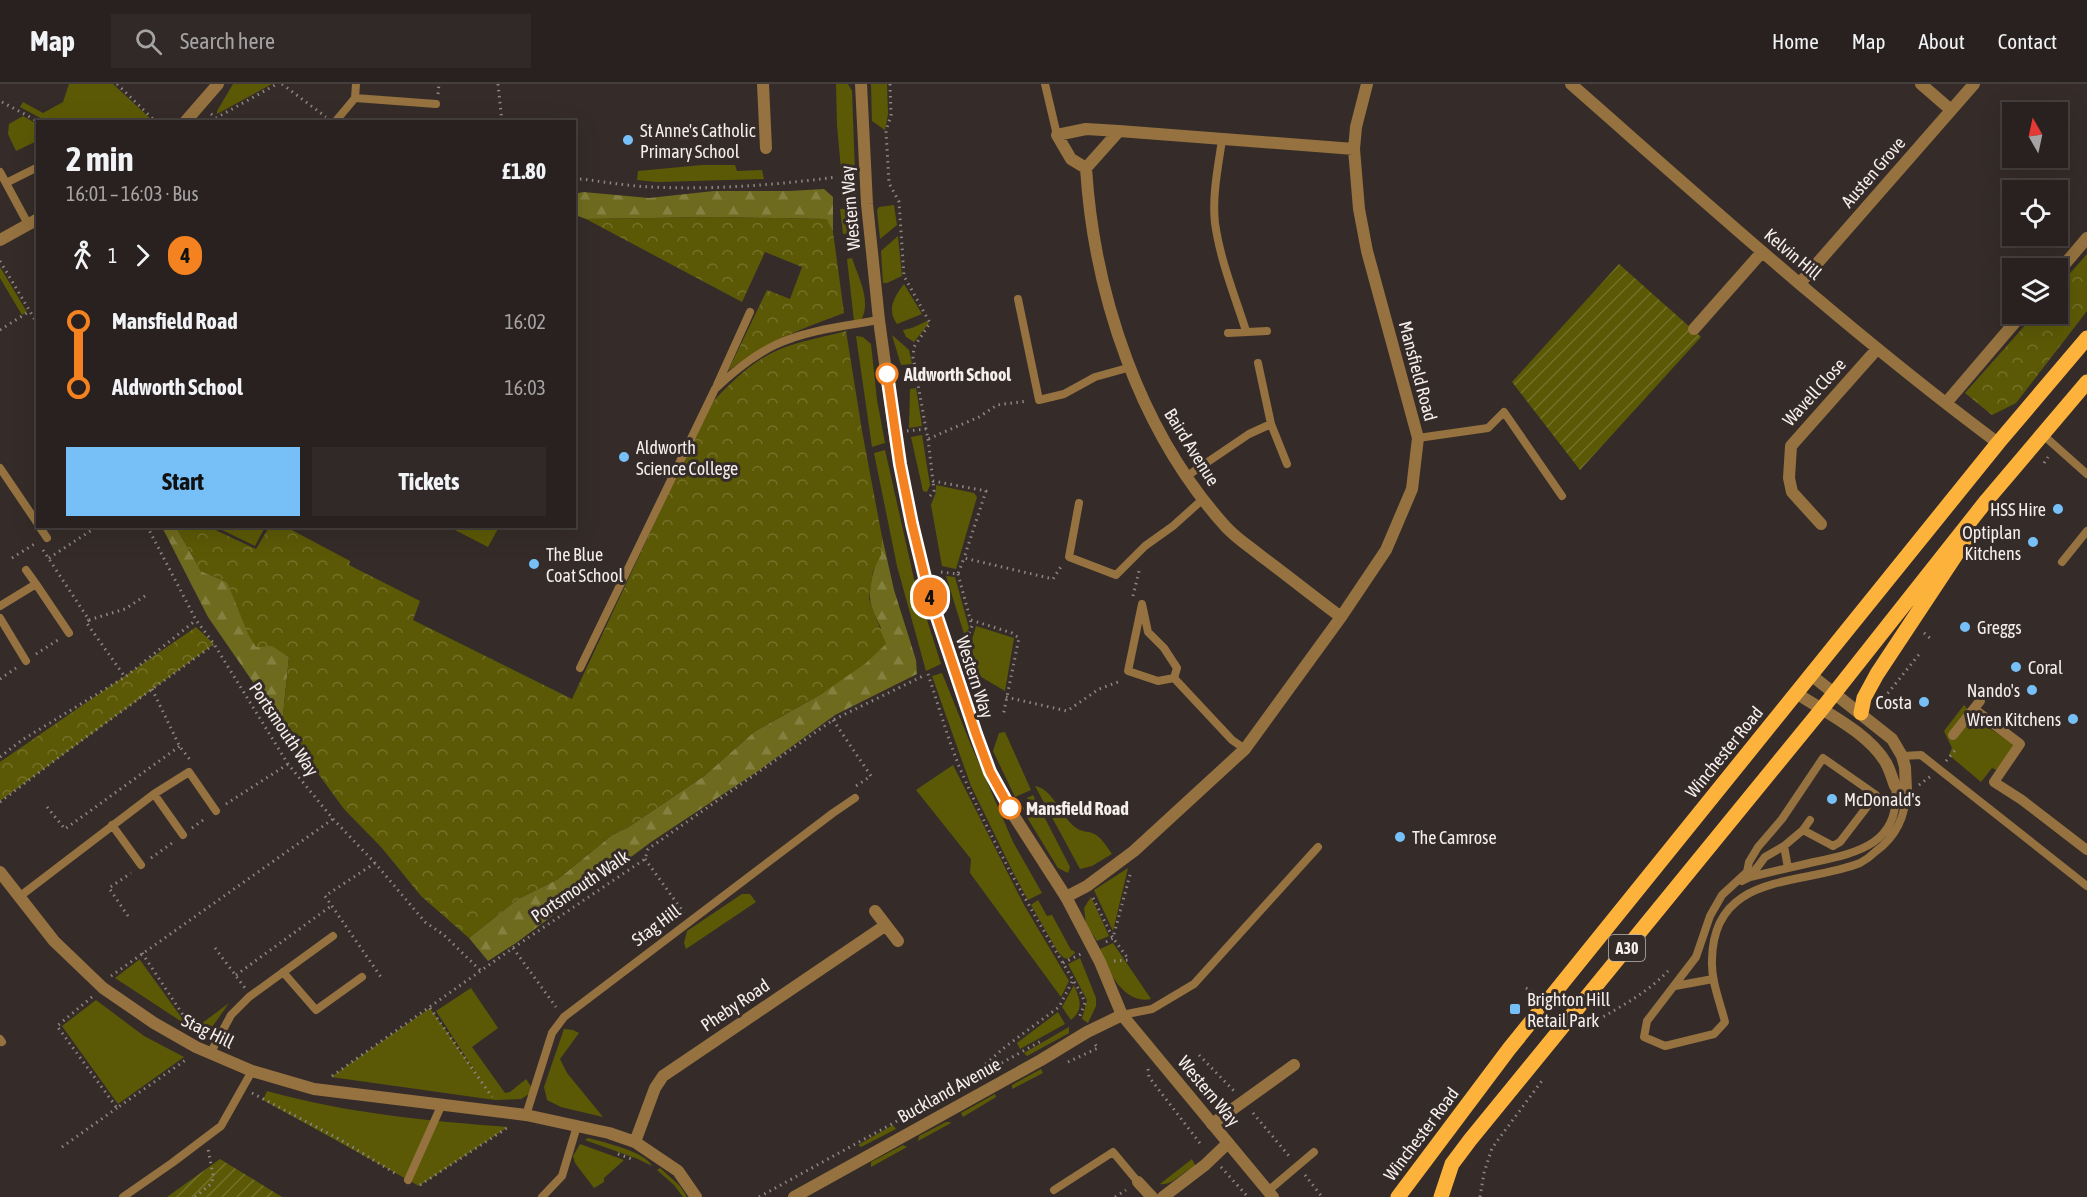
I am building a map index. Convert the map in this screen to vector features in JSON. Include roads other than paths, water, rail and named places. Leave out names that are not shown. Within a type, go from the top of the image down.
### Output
[{"type":"main road","name":"Winchester Road","points":[[1398,1197],[1509,1049],[1998,443],[2087,338]]},
{"type":"main road","name":"A30","points":[[1441,1197],[1452,1164],[1821,710],[1987,500],[2087,382]]},
{"type":"main road","points":[[1861,713],[1864,698],[1877,674],[1967,540],[1987,500]]},
{"type":"street","points":[[187,120],[218,84]]},
{"type":"street","points":[[763,84],[766,148]]},
{"type":"street","name":"Western Way","points":[[861,84],[864,176],[879,320],[896,444],[928,590],[990,772],[1014,816],[1066,897],[1100,962],[1122,1015],[1271,1194]]},
{"type":"street","name":"Mansfield Road","points":[[1066,897],[1087,885],[1137,849],[1245,749],[1341,617],[1386,550],[1412,489],[1418,438],[1366,251],[1359,209],[1354,149],[1356,127],[1367,84]]},
{"type":"street","name":"Kelvin Hill","points":[[1571,84],[1762,252],[1877,349],[1998,443]]},
{"type":"street","points":[[1921,84],[1951,110]]},
{"type":"street","name":"Austen Grove","points":[[1800,283],[1974,84]]},
{"type":"street","points":[[1119,131],[1086,168],[1071,159],[1057,135],[1086,129],[1119,131],[1222,140],[1354,149]]},
{"type":"street","name":"Baird Avenue","points":[[1086,168],[1089,206],[1109,308],[1154,424],[1203,499],[1228,530],[1341,617]]},
{"type":"street","points":[[0,240],[33,222]]},
{"type":"street","points":[[2068,260],[2087,238]]},
{"type":"street","points":[[1694,329],[1762,252]]},
{"type":"street","points":[[1946,403],[2013,324]]},
{"type":"street","name":"Wavell Close","points":[[1821,524],[1792,492],[1789,478],[1791,446],[1877,349]]},
{"type":"street","points":[[1811,675],[1892,739],[1902,756],[1905,767],[1900,788]]},
{"type":"street","points":[[1797,693],[1855,731],[1879,753],[1900,788]]},
{"type":"street","points":[[1953,735],[1978,705],[2020,744],[1994,782],[2022,800],[2087,850]]},
{"type":"street","name":"Stag Hill","points":[[0,872],[54,941],[101,986],[186,1042],[252,1071],[314,1089],[526,1115],[609,1133],[635,1142],[678,1171],[696,1197]]},
{"type":"street","points":[[875,911],[897,940]]},
{"type":"street","name":"Pheby Road","points":[[635,1142],[655,1088],[663,1076],[886,925]]},
{"type":"street","name":"Buckland Avenue","points":[[794,1197],[1041,1060],[1087,1032],[1122,1015]]},
{"type":"street","points":[[1212,1124],[1294,1065]]},
{"type":"street","points":[[1163,1197],[1205,1165],[1228,1143]]},
{"type":"street","points":[[1138,1182],[1152,1197]]},
{"type":"lane","points":[[336,120],[355,99],[356,84]]},
{"type":"lane","points":[[1045,84],[1057,135]]},
{"type":"lane","points":[[355,99],[436,104]]},
{"type":"lane","points":[[1222,140],[1216,184],[1215,222],[1246,331]]},
{"type":"lane","points":[[6,183],[36,168]]},
{"type":"lane","points":[[0,172],[33,222]]},
{"type":"lane","points":[[1018,299],[1039,400],[1064,394],[1095,377],[1131,367]]},
{"type":"lane","points":[[580,668],[750,312]]},
{"type":"lane","points":[[715,389],[751,358],[777,344],[807,334],[879,320]]},
{"type":"lane","points":[[1228,333],[1267,331]]},
{"type":"lane","points":[[1257,363],[1271,424],[1287,464]]},
{"type":"lane","points":[[1418,438],[1488,428],[1504,412],[1562,496]]},
{"type":"lane","points":[[1187,476],[1249,434],[1271,424]]},
{"type":"lane","points":[[2042,434],[2087,474]]},
{"type":"lane","points":[[0,468],[36,521]]},
{"type":"lane","points":[[1079,503],[1069,557],[1116,575],[1145,546],[1173,526],[1203,499]]},
{"type":"lane","points":[[2062,562],[2087,531]]},
{"type":"lane","points":[[26,570],[69,633]]},
{"type":"lane","points":[[0,606],[36,584]]},
{"type":"lane","points":[[1142,604],[1148,632],[1164,648],[1177,668],[1174,678],[1158,681],[1128,671],[1142,604]]},
{"type":"lane","points":[[0,618],[26,661]]},
{"type":"lane","points":[[1174,678],[1233,740],[1245,749]]},
{"type":"lane","points":[[1902,756],[1921,755],[2087,886]]},
{"type":"lane","points":[[1803,830],[1833,846],[1840,842],[1876,795],[1823,758],[1782,819],[1758,847],[1749,862],[1747,872],[1722,895],[1710,916],[1696,957],[1647,1021],[1644,1037],[1665,1046],[1714,1034],[1720,1030],[1725,1022],[1713,979],[1712,960],[1713,943],[1720,920],[1726,912],[1748,895],[1763,887],[1862,862],[1889,842],[1899,827],[1903,814],[1900,788]]},
{"type":"lane","points":[[19,897],[154,794],[189,772],[216,811]]},
{"type":"lane","points":[[1732,886],[1750,877],[1864,849],[1881,837],[1889,825],[1900,788]]},
{"type":"lane","points":[[154,794],[183,835]]},
{"type":"lane","name":"Stag Hill","points":[[526,1115],[552,1033],[564,1017],[855,798]]},
{"type":"lane","points":[[1750,877],[1765,857],[1784,846],[1803,830],[1810,820]]},
{"type":"lane","points":[[112,825],[141,865]]},
{"type":"lane","points":[[1784,846],[1788,868]]},
{"type":"lane","points":[[1122,1015],[1152,1009],[1194,984],[1318,847]]},
{"type":"lane","points":[[206,1051],[231,1015],[251,996],[333,936]]},
{"type":"lane","points":[[283,972],[316,1010],[362,977]]},
{"type":"lane","points":[[1675,986],[1713,979]]},
{"type":"lane","points":[[123,1197],[221,1126],[252,1071]]},
{"type":"lane","points":[[408,1180],[442,1104]]},
{"type":"lane","points":[[542,1197],[562,1176],[577,1126]]},
{"type":"lane","points":[[1054,1190],[1113,1152],[1138,1182]]},
{"type":"lane","points":[[1271,1194],[1314,1152]]},
{"type":"place","name":"St Anne's Catholic Primary School","points":[[628,140]]},
{"type":"place","name":"Aldworth School","points":[[887,374]]},
{"type":"place","name":"Aldworth Science College","points":[[624,457]]},
{"type":"place","name":"HSS Hire","points":[[2058,509]]},
{"type":"place","name":"Optiplan Kitchens","points":[[2033,542]]},
{"type":"place","name":"The Blue Coat School","points":[[534,564]]},
{"type":"place","name":"Greggs","points":[[1965,627]]},
{"type":"place","name":"Coral","points":[[2016,667]]},
{"type":"place","name":"Nando's","points":[[2032,690]]},
{"type":"place","name":"Costa","points":[[1924,702]]},
{"type":"place","name":"Wren Kitchens","points":[[2073,719]]},
{"type":"place","name":"McDonald's","points":[[1832,799]]},
{"type":"place","name":"Mansfield Road","points":[[1010,808]]},
{"type":"place","name":"The Camrose","points":[[1400,837]]},
{"type":"place","name":"Brighton Hill Retail Park","points":[[1515,1009]]}]
